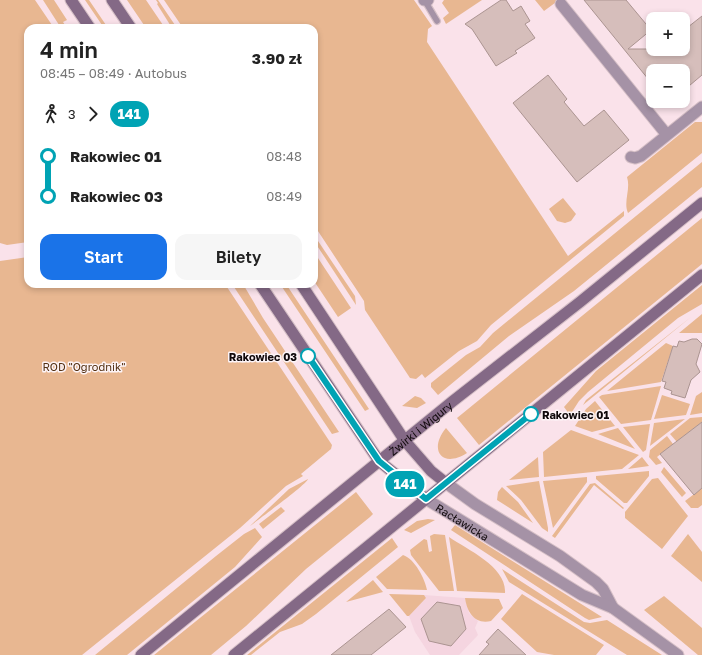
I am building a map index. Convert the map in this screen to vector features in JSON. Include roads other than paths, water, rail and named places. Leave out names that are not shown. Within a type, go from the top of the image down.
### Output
[{"type":"main road","points":[[72,0],[87,24]]},
{"type":"main road","points":[[112,0],[128,24]]},
{"type":"main road","name":"Żwirki i Wigury","points":[[141,655],[379,461],[702,203]]},
{"type":"main road","points":[[234,655],[702,275]]},
{"type":"main road","name":"Racławicka","points":[[263,288],[379,461],[426,499]]},
{"type":"main road","name":"Racławicka","points":[[304,288],[405,441],[431,470],[446,483]]},
{"type":"street","points":[[559,2],[668,135]]},
{"type":"street","points":[[631,157],[635,158],[641,156],[702,107]]},
{"type":"street","name":"Racławicka","points":[[446,483],[475,504],[560,556],[596,582],[606,594],[613,608]]},
{"type":"street","name":"Racławicka","points":[[426,499],[582,595],[613,608],[678,655]]},
{"type":"lane","points":[[426,0],[438,21]]},
{"type":"place","name":"Rakowiec 03","points":[[308,356]]},
{"type":"place","name":"Rakowiec 01","points":[[531,414]]},
{"type":"park label","name":"ROD \"Ogrodnik\"","points":[[84,366]]}]
